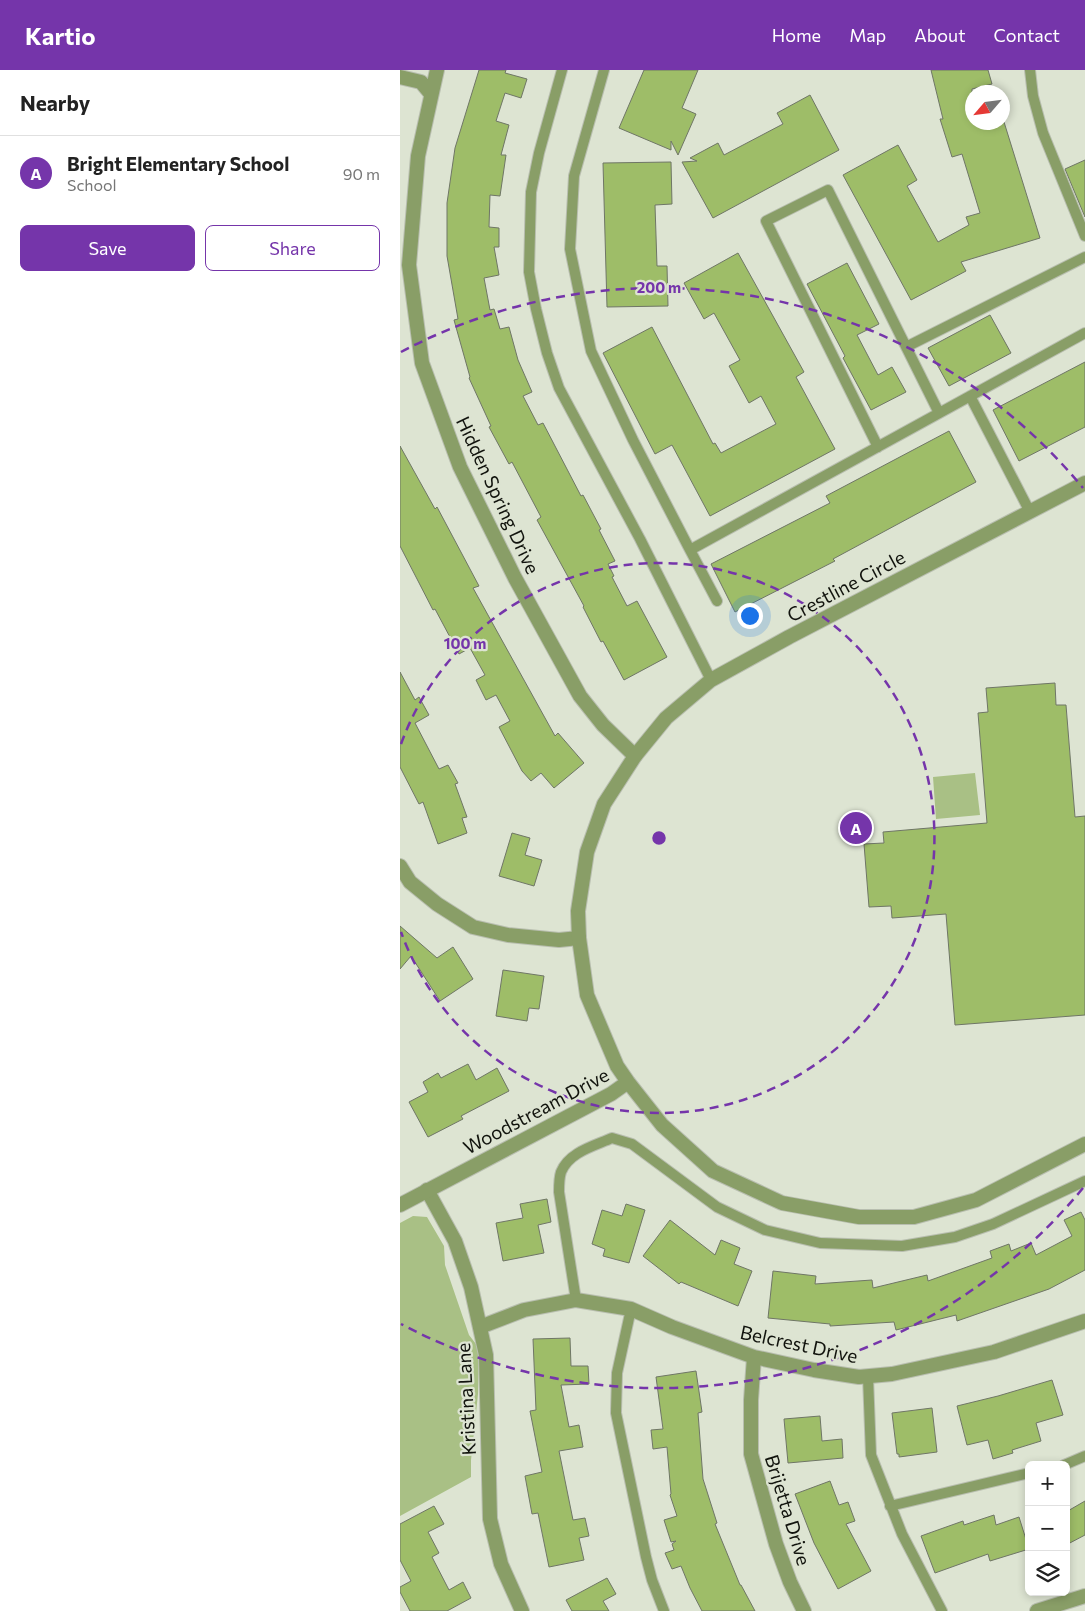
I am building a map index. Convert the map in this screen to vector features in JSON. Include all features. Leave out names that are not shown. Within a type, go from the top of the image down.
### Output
[{"type":"street","name":"Hidden Spring Drive","points":[[437,70],[418,156],[409,265],[422,363],[460,467],[515,578],[580,696],[603,725],[635,756]]},
{"type":"street","points":[[400,77],[421,82],[431,94]]},
{"type":"street","name":"Crestline Circle","points":[[628,1082],[617,1066],[587,995],[579,938],[578,912],[587,852],[604,804],[635,756],[666,718],[710,680],[1085,483]]},
{"type":"street","points":[[400,866],[410,882],[437,904],[473,927],[508,935],[559,940],[579,938]]},
{"type":"street","name":"Woodstream Drive","points":[[400,1205],[611,1094],[628,1082],[662,1125],[713,1171],[782,1203],[859,1217],[914,1217],[976,1200],[1085,1144]]},
{"type":"street","name":"Kristina Lane","points":[[427,1190],[455,1241],[472,1287],[486,1355],[490,1519],[501,1564],[522,1611]]},
{"type":"street","name":"Belcrest Drive","points":[[480,1327],[524,1310],[576,1300],[630,1309],[754,1357],[814,1370],[868,1377],[892,1374],[994,1352],[1085,1321]]},
{"type":"street","name":"Brijetta Drive","points":[[754,1357],[751,1400],[751,1454],[776,1544],[790,1582],[804,1611]]},
{"type":"street","points":[[1037,1611],[1085,1596]]},
{"type":"lane","points":[[562,70],[531,192],[529,272],[540,327],[559,388],[640,539],[710,680]]},
{"type":"lane","points":[[604,70],[574,176],[570,249],[591,351],[633,440],[717,602]]},
{"type":"lane","points":[[1030,70],[1033,96],[1043,133],[1085,236]]},
{"type":"lane","points":[[878,447],[766,221],[828,190],[939,413]]},
{"type":"lane","points":[[906,347],[1085,257]]},
{"type":"lane","points":[[690,550],[1085,332]]},
{"type":"lane","points":[[970,396],[1030,512]]},
{"type":"lane","points":[[576,1300],[559,1192],[560,1174],[565,1165],[574,1156],[612,1138],[632,1144],[717,1207],[765,1230],[820,1243],[902,1246],[954,1237],[993,1224],[1085,1181]]},
{"type":"lane","points":[[630,1309],[617,1373],[616,1413],[646,1557],[652,1580],[664,1611]]},
{"type":"lane","points":[[868,1377],[872,1455],[902,1534],[942,1611]]},
{"type":"lane","points":[[1070,1462],[1085,1456]]},
{"type":"lane","points":[[890,1506],[1025,1474]]},
{"type":"green space","points":[[975,773],[980,815],[936,819],[933,777]]},
{"type":"green space","points":[[413,1216],[427,1217],[444,1246],[445,1265],[469,1335],[479,1348],[478,1394],[471,1477],[400,1516],[400,1223]]},
{"type":"building","points":[[479,70],[506,70],[505,73],[527,79],[521,98],[505,93],[496,121],[509,125],[501,155],[506,155],[500,196],[490,195],[489,227],[499,228],[499,247],[494,247],[499,275],[484,278],[490,310],[494,309],[500,329],[509,327],[518,360],[532,392],[523,396],[538,425],[543,423],[581,496],[583,495],[601,529],[599,530],[615,561],[608,564],[614,576],[612,577],[627,606],[637,601],[667,657],[624,680],[603,641],[601,642],[584,606],[537,520],[541,517],[512,462],[509,464],[489,427],[491,426],[469,378],[454,320],[458,319],[447,256],[447,203],[455,148]]},
{"type":"building","points":[[644,70],[698,70],[682,108],[696,114],[678,155],[671,141],[671,150],[619,128]]},
{"type":"building","points":[[931,70],[988,70],[992,84],[965,85],[965,130],[1006,130],[1040,238],[961,262],[966,271],[911,300],[843,175],[898,145],[917,180],[907,186],[938,242],[969,225],[966,217],[980,213],[962,154],[952,157],[940,119],[943,119]]},
{"type":"building","points":[[810,95],[839,150],[713,218],[682,162],[697,161],[690,158],[718,143],[724,155],[783,124],[777,113]]},
{"type":"building","points":[[1085,160],[1085,217],[1065,169]]},
{"type":"building","points":[[671,162],[672,204],[655,205],[657,266],[667,266],[668,306],[607,307],[603,163]]},
{"type":"building","points":[[738,253],[804,372],[796,377],[835,449],[710,516],[672,445],[655,454],[603,353],[652,327],[713,444],[715,443],[721,453],[776,424],[761,396],[749,403],[729,366],[740,360],[714,313],[704,319],[684,283]]},
{"type":"building","points":[[847,263],[879,324],[857,335],[878,375],[892,367],[906,392],[871,410],[807,284]]},
{"type":"building","points":[[990,315],[1011,353],[949,386],[928,348]]},
{"type":"building","points":[[1085,362],[1085,427],[1019,461],[993,410]]},
{"type":"building","points":[[949,431],[976,482],[833,559],[835,561],[735,612],[711,564],[830,503],[826,496]]},
{"type":"building","points":[[400,446],[435,509],[437,507],[479,586],[473,588],[555,736],[558,733],[584,763],[554,788],[541,773],[531,781],[522,771],[499,727],[510,721],[496,695],[486,700],[476,680],[485,675],[470,648],[459,654],[435,609],[433,610],[400,546]]},
{"type":"building","points":[[400,672],[415,700],[419,697],[429,715],[415,723],[439,769],[448,765],[458,783],[455,784],[467,817],[462,818],[467,833],[438,844],[423,802],[419,804],[400,767]]},
{"type":"building","points":[[1055,683],[1056,705],[1066,705],[1075,817],[1085,816],[1085,1015],[955,1025],[946,914],[892,918],[891,906],[869,907],[864,844],[884,843],[883,832],[987,823],[978,713],[988,712],[986,688]]},
{"type":"building","points":[[512,833],[530,838],[525,855],[542,860],[534,886],[499,876]]},
{"type":"building","points":[[400,926],[437,958],[453,947],[473,979],[440,1001],[411,956],[400,969]]},
{"type":"building","points":[[503,970],[544,976],[539,1009],[529,1008],[527,1021],[496,1016]]},
{"type":"building","points":[[468,1064],[476,1080],[497,1068],[509,1091],[461,1116],[463,1119],[428,1137],[409,1102],[428,1092],[423,1082],[438,1073],[441,1078]]},
{"type":"building","points":[[547,1199],[551,1222],[538,1225],[544,1253],[503,1261],[496,1223],[523,1218],[520,1204]]},
{"type":"building","points":[[626,1204],[645,1210],[629,1263],[603,1256],[605,1249],[592,1244],[602,1210],[622,1216]]},
{"type":"building","points":[[1081,1212],[1085,1220],[1085,1270],[1049,1289],[957,1321],[956,1315],[896,1330],[894,1322],[830,1326],[830,1324],[768,1318],[773,1271],[816,1276],[815,1284],[872,1280],[873,1288],[927,1275],[928,1281],[992,1258],[990,1251],[1009,1244],[1011,1251],[1031,1243],[1036,1255],[1072,1236],[1064,1220]]},
{"type":"building","points":[[670,1220],[715,1255],[721,1240],[740,1248],[734,1264],[752,1271],[738,1306],[681,1282],[679,1284],[643,1256]]},
{"type":"building","points":[[570,1338],[571,1366],[588,1366],[589,1384],[561,1385],[569,1427],[579,1425],[583,1447],[559,1451],[573,1520],[585,1518],[589,1536],[579,1538],[584,1560],[549,1567],[538,1513],[532,1514],[525,1476],[542,1472],[530,1411],[536,1410],[533,1339]]},
{"type":"building","points":[[696,1371],[702,1412],[698,1413],[703,1479],[717,1523],[715,1524],[740,1585],[755,1611],[702,1611],[681,1566],[672,1569],[665,1553],[674,1550],[672,1544],[676,1541],[671,1542],[664,1520],[677,1516],[670,1495],[667,1447],[653,1449],[651,1430],[663,1429],[656,1377]]},
{"type":"building","points":[[1052,1380],[1063,1415],[1036,1423],[1041,1441],[1012,1450],[1013,1453],[993,1459],[988,1440],[967,1445],[957,1406]]},
{"type":"building","points":[[932,1408],[937,1452],[899,1457],[899,1454],[897,1454],[892,1413]]},
{"type":"building","points":[[820,1416],[822,1441],[842,1439],[843,1458],[788,1463],[784,1419]]},
{"type":"building","points":[[830,1481],[839,1505],[848,1502],[855,1521],[846,1524],[871,1571],[838,1589],[814,1543],[795,1494]]},
{"type":"building","points":[[1085,1501],[1085,1535],[1070,1543],[1070,1510]]},
{"type":"building","points":[[434,1506],[444,1524],[428,1532],[439,1553],[432,1557],[449,1590],[463,1582],[471,1598],[447,1611],[410,1611],[400,1592],[400,1587],[411,1581],[400,1560],[400,1524]]},
{"type":"building","points":[[994,1515],[996,1525],[1019,1517],[1025,1536],[1025,1550],[990,1561],[988,1554],[935,1573],[921,1536],[963,1521],[964,1525]]},
{"type":"building","points":[[607,1578],[616,1594],[603,1601],[609,1611],[572,1611],[566,1600]]},
{"type":"place","name":"Bright Elementary School","points":[[856,828]]}]
